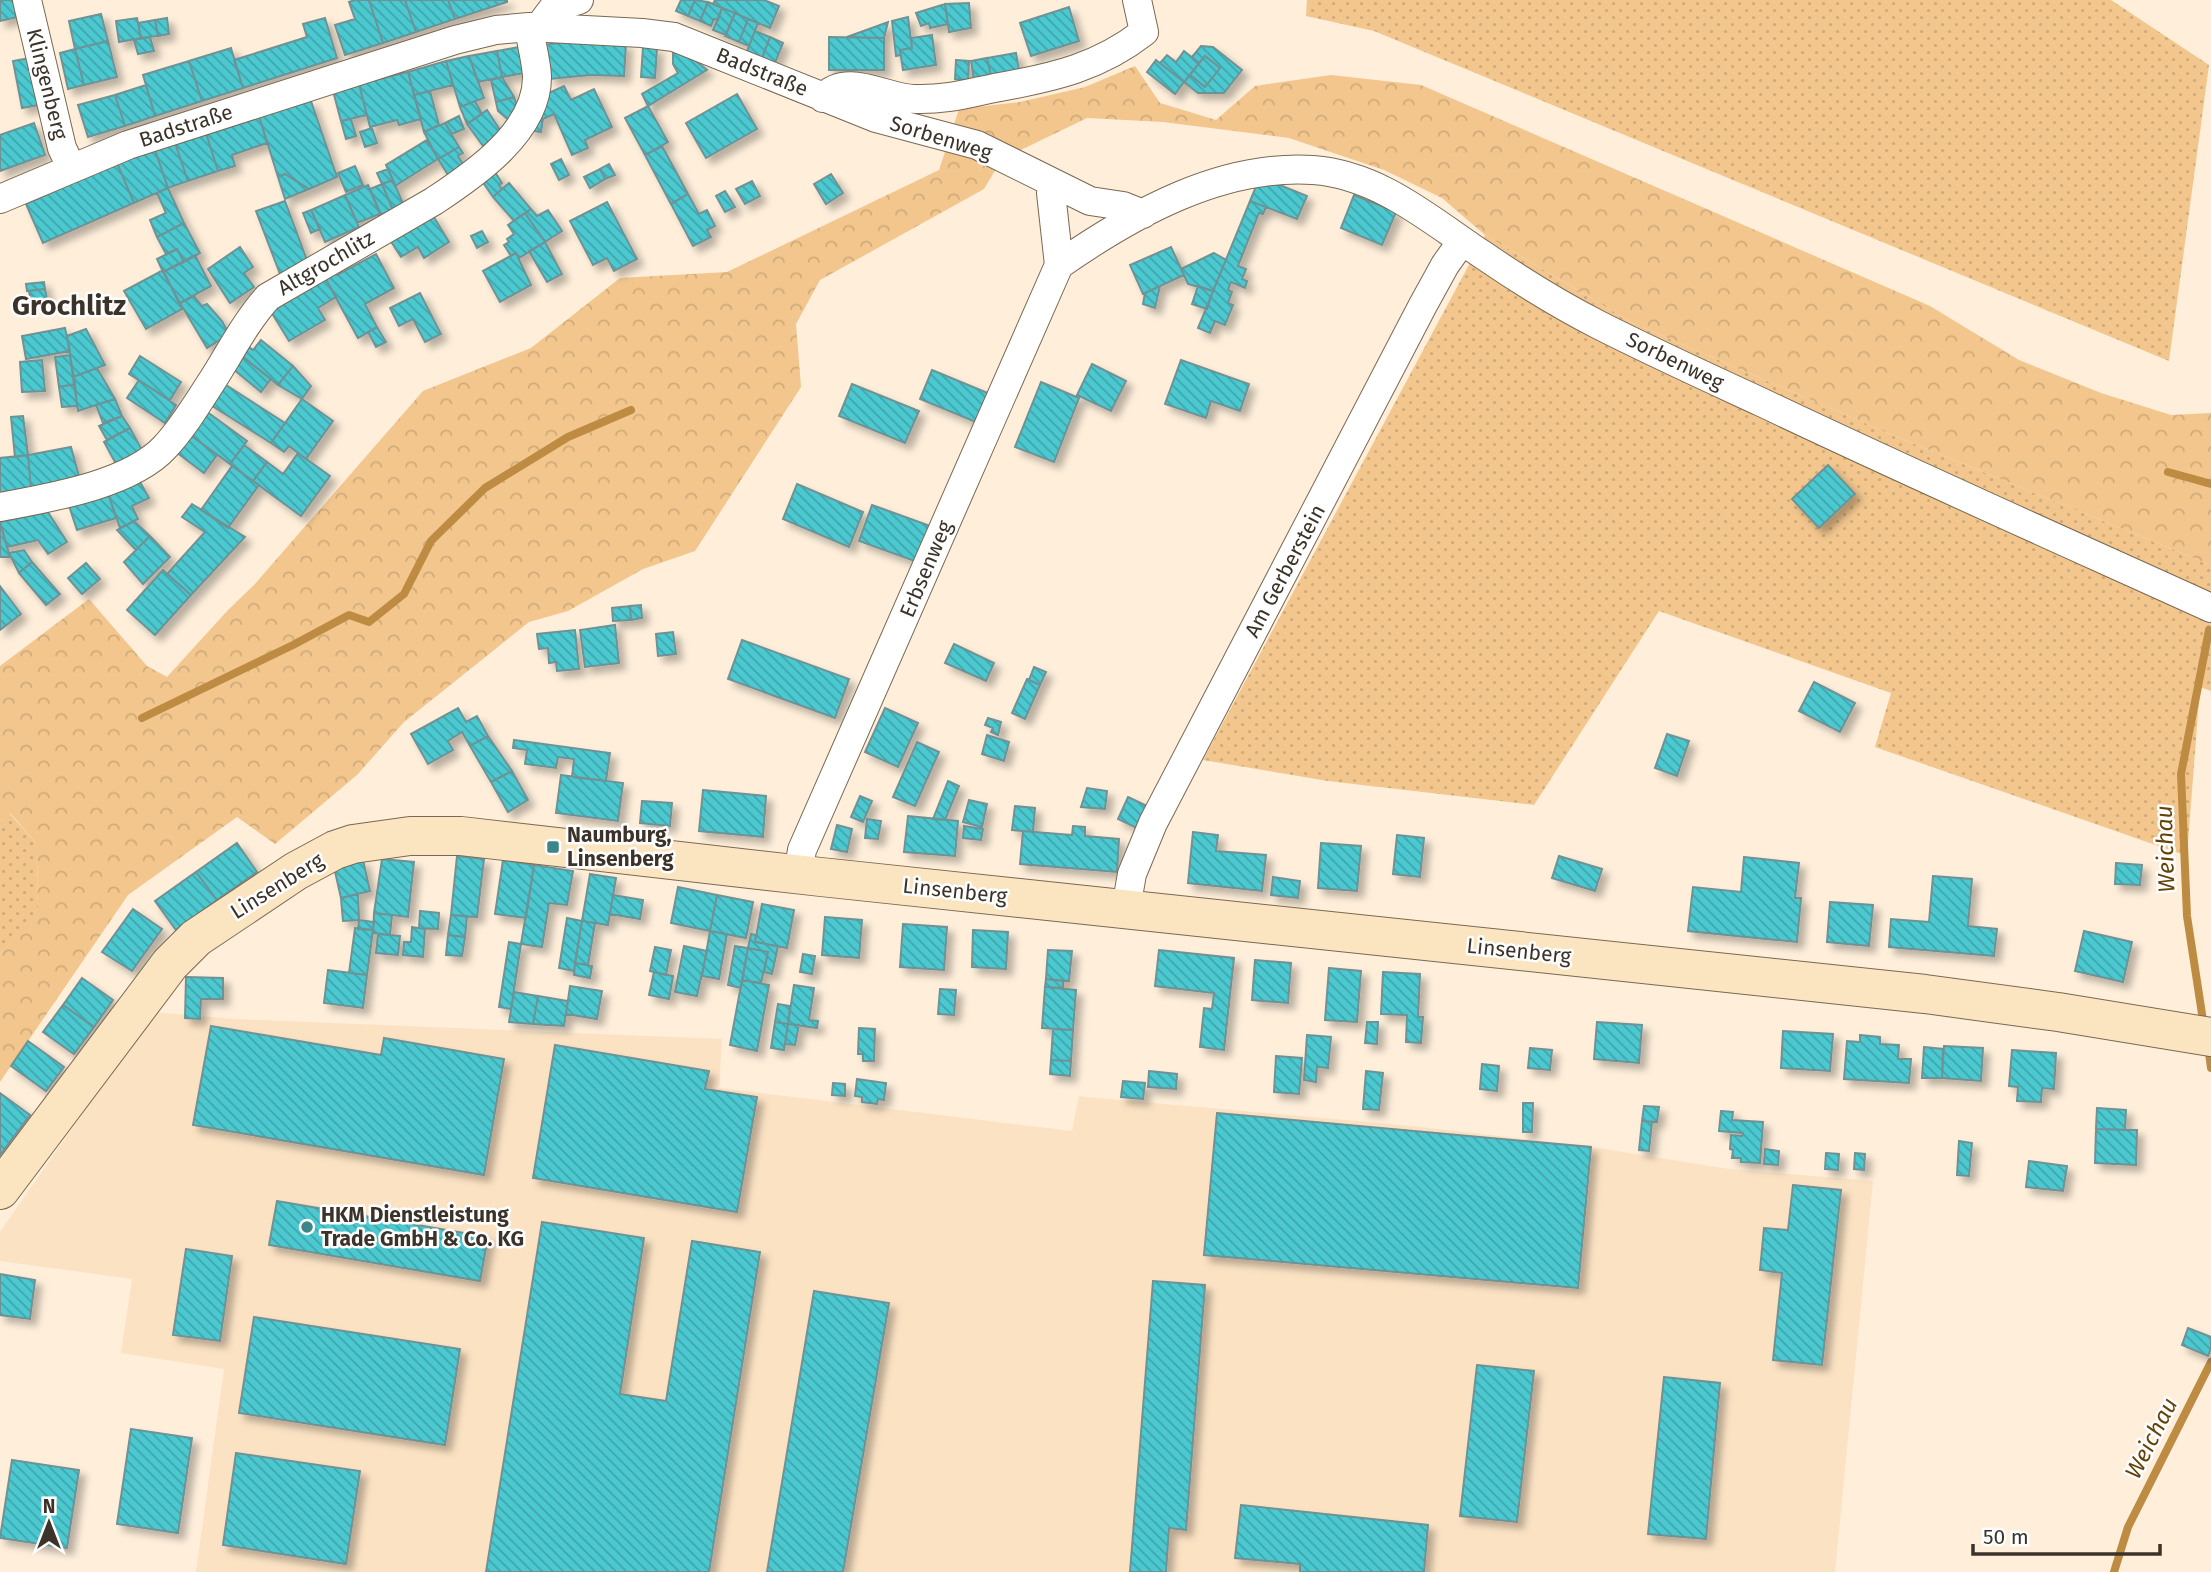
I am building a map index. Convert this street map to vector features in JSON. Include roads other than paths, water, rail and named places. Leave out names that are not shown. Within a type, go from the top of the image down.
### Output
[{"type":"main road","name":"Linsenberg","points":[[0,1190],[181,951],[296,871],[335,850],[354,844],[397,838],[448,835],[1926,994],[2199,1035]]},
{"type":"street","name":"Klingenberg","points":[[27,0],[62,148],[71,167]]},
{"type":"street","points":[[534,27],[554,7],[579,0]]},
{"type":"street","name":"Badstraße","points":[[0,199],[71,167],[153,136],[455,40],[496,30],[534,27],[674,37],[823,98],[829,91],[838,88],[860,87],[872,88],[903,99],[946,99],[1047,79],[1093,64],[1128,45],[1144,32],[1137,0]]},
{"type":"street","name":"Altgrochlitz","points":[[0,507],[96,485],[154,457],[197,404],[251,318],[268,296],[434,201],[487,162],[517,131],[533,97],[537,75],[534,27]]},
{"type":"street","name":"Sorbenweg","points":[[823,98],[876,118],[977,145],[1090,201],[1123,206],[1143,214]]},
{"type":"street","name":"Sorbenweg","points":[[1059,265],[1143,214],[1233,177],[1271,171],[1314,170],[1342,175],[1385,190],[1411,205],[1527,285],[1615,333],[1865,451],[2211,608]]},
{"type":"street","points":[[1055,185],[1051,193],[1059,265]]},
{"type":"street","name":"Am Gerberstein","points":[[1126,908],[1136,861],[1179,770],[1445,265],[1462,241]]},
{"type":"street","name":"Erbsenweg","points":[[798,874],[802,850],[1059,265]]},
{"type":"waterway","points":[[142,718],[349,615],[369,622],[404,594],[431,541],[485,488],[568,437],[631,410]]},
{"type":"waterway","points":[[2168,472],[2211,484]]},
{"type":"waterway","name":"Weichau","points":[[2204,1027],[2187,916],[2181,774],[2209,630]]},
{"type":"waterway","name":"Weichau","points":[[2208,1046],[2211,1068]]},
{"type":"waterway","name":"Weichau","points":[[2114,1572],[2128,1527],[2211,1362]]},
{"type":"place","name":"Naumburg, Linsenberg","points":[[553,847]]},
{"type":"place","name":"HKM Dienstleistung Trade GmbH & Co. KG","points":[[307,1227]]},
{"type":"district","name":"Grochlitz","points":[[69,305]]}]
